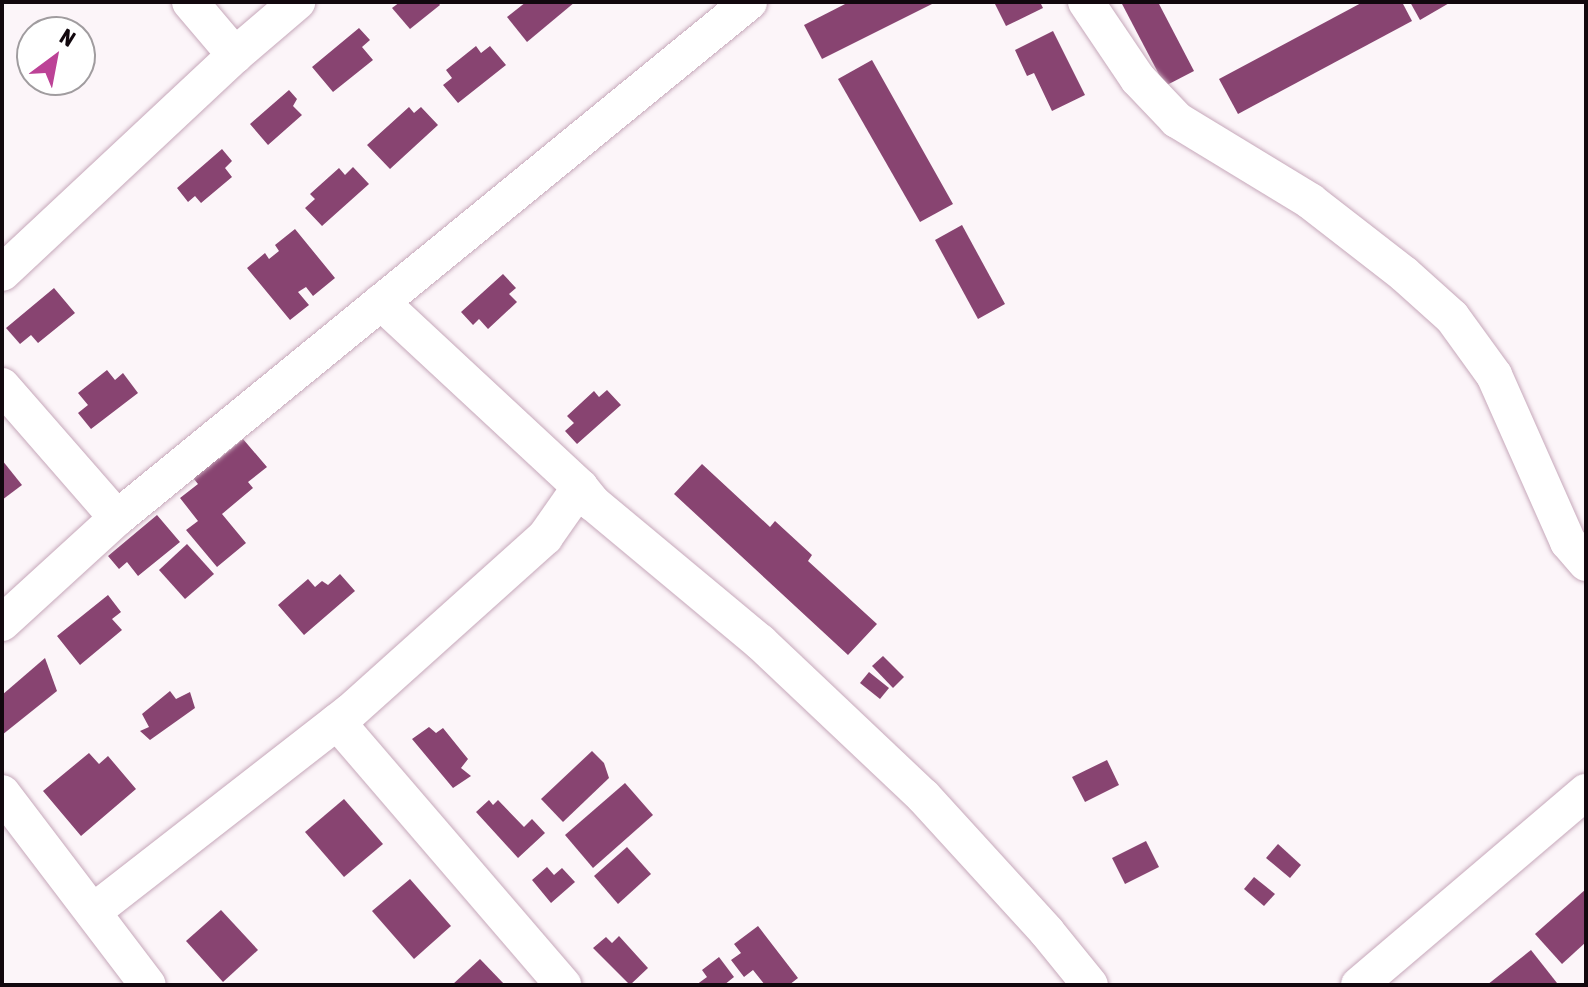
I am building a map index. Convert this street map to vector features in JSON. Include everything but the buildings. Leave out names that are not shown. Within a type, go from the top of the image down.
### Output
[{"type":"street","points":[[190,2],[235,55]]},
{"type":"street","points":[[2,273],[235,55],[297,2]]},
{"type":"street","points":[[2,623],[117,518],[749,2]]},
{"type":"street","points":[[1086,2],[1138,79],[1177,120],[1310,201],[1404,274],[1452,317],[1494,375],[1568,542],[1586,563]]},
{"type":"street","points":[[381,302],[580,487],[593,503],[760,642],[923,796],[1047,932],[1090,985]]},
{"type":"street","points":[[2,386],[117,518]]},
{"type":"street","points":[[94,911],[337,722],[545,537],[580,487]]},
{"type":"street","points":[[337,722],[563,985]]},
{"type":"street","points":[[1359,985],[1586,792]]},
{"type":"street","points":[[2,793],[148,985]]}]
